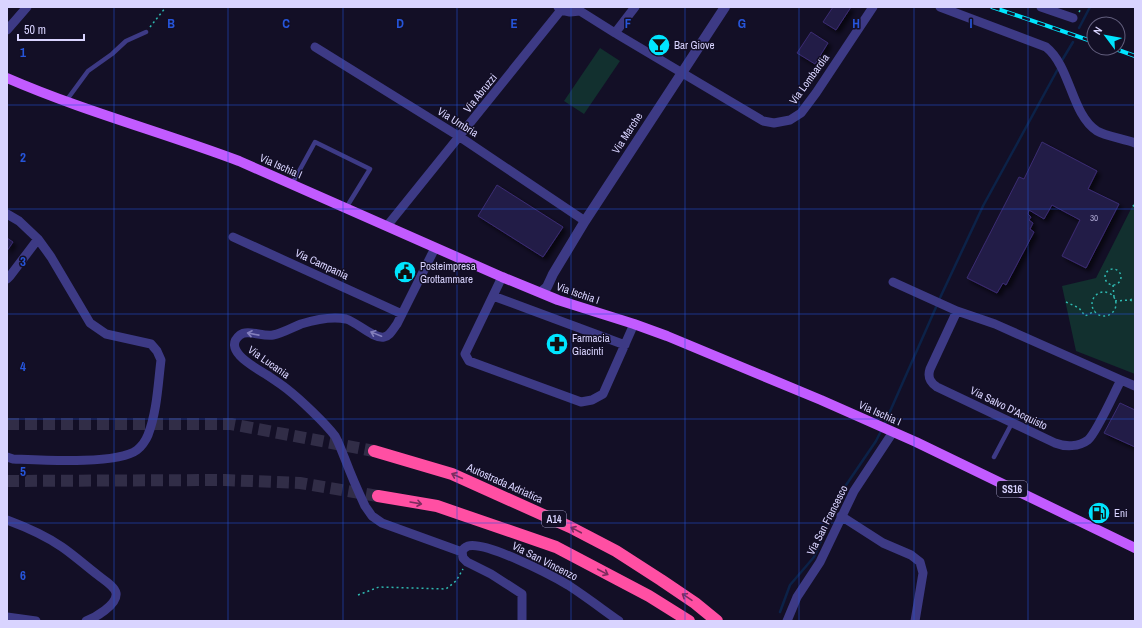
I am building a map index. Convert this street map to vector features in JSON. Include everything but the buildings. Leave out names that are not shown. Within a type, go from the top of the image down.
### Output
[{"type":"highway","name":"Autostrada Adriatica","points":[[374,452],[452,474],[570,527],[616,552],[661,580],[718,621]]},
{"type":"highway","name":"A14","points":[[378,496],[437,506],[556,547],[649,596],[689,621]]},
{"type":"main road","name":"Via Ischia I","points":[[7,78],[65,102],[202,147],[239,161],[435,248],[558,300],[634,324],[761,375],[876,424],[1135,548]]},
{"type":"street","points":[[7,30],[27,7]]},
{"type":"street","points":[[615,33],[635,7]]},
{"type":"street","name":"Via Marche","points":[[541,292],[548,287],[553,274],[585,221],[681,72],[725,7]]},
{"type":"street","name":"Via Lombardia","points":[[560,9],[570,12],[580,11],[763,121],[774,123],[790,120],[801,113],[872,7]]},
{"type":"street","points":[[940,7],[1039,43],[1053,53],[1084,120],[1097,131],[1135,143]]},
{"type":"street","points":[[1041,7],[1073,18]]},
{"type":"street","name":"Via Abruzzi","points":[[387,226],[460,137],[560,9]]},
{"type":"street","name":"Via Umbria","points":[[315,48],[460,137],[585,221]]},
{"type":"street","points":[[7,214],[19,221],[38,239],[51,257],[90,323],[106,334],[151,344],[157,351],[161,360],[153,419],[148,436],[137,450],[128,455],[117,458],[66,461],[13,459],[7,457]]},
{"type":"street","name":"Via Campania","points":[[233,237],[402,314]]},
{"type":"street","points":[[7,279],[38,239]]},
{"type":"street","name":"Via Lucania","points":[[435,248],[397,324],[389,335],[383,337],[346,320],[336,318],[302,324],[279,334],[269,336],[246,332],[241,334],[235,343],[235,349],[244,360],[289,391],[336,437],[364,506],[372,516],[382,523],[462,552]]},
{"type":"street","points":[[502,277],[465,354],[470,361],[581,402],[592,400],[603,394],[634,324]]},
{"type":"street","points":[[894,282],[957,311],[995,324],[1135,386]]},
{"type":"street","points":[[493,296],[625,345]]},
{"type":"street","name":"Via Salvo D'Acquisto","points":[[957,311],[930,370],[929,379],[938,387],[1059,445],[1067,446],[1087,441],[1093,434],[1121,380]]},
{"type":"street","name":"Via San Francesco","points":[[788,621],[797,597],[820,562],[854,491],[891,431]]},
{"type":"street","points":[[841,516],[882,543],[911,554],[920,562],[923,573],[915,621]]},
{"type":"street","points":[[7,520],[24,527],[62,547],[108,583],[116,592],[116,596],[111,605],[98,616],[86,621]]},
{"type":"street","name":"Via San Vincenzo","points":[[462,552],[464,548],[469,546],[508,554],[567,585],[619,621]]},
{"type":"street","points":[[462,552],[463,558],[466,562],[491,574],[522,594],[522,621]]},
{"type":"street","points":[[7,617],[36,621]]},
{"type":"lane","points":[[65,102],[88,71],[112,54],[126,41],[146,32]]},
{"type":"lane","points":[[292,184],[315,142],[370,169],[346,209]]},
{"type":"lane","points":[[994,457],[1012,423]]},
{"type":"path","points":[[146,32],[166,7]]},
{"type":"path","points":[[1114,268],[1119,270],[1121,278],[1118,283],[1113,285],[1108,283],[1105,276],[1106,272],[1114,268]]},
{"type":"path","points":[[1113,285],[1114,297],[1116,301],[1115,308],[1109,315],[1101,316],[1095,311],[1093,304],[1094,300],[1099,294],[1107,293],[1114,297]]},
{"type":"path","points":[[1116,301],[1135,298]]},
{"type":"path","points":[[1130,300],[1135,302]]},
{"type":"path","points":[[1066,302],[1079,308],[1085,316],[1095,311]]},
{"type":"path","points":[[358,595],[378,587],[446,589],[456,581],[466,562]]},
{"type":"green space","points":[[600,48],[620,61],[584,114],[564,101]]},
{"type":"green space","points":[[1135,201],[1135,374],[1076,351],[1062,286],[1096,278]]},
{"type":"waterway","points":[[1079,28],[1090,7]]},
{"type":"waterway","points":[[1061,62],[1073,42]]},
{"type":"waterway","points":[[939,300],[983,206],[1059,67]]},
{"type":"waterway","points":[[884,425],[937,305]]},
{"type":"waterway","points":[[780,612],[790,585],[814,557],[842,491],[876,441],[882,429]]},
{"type":"tunnel","points":[[7,424],[231,424],[374,451]]},
{"type":"tunnel","points":[[7,481],[225,480],[300,483],[378,496]]},
{"type":"railway","points":[[992,7],[1086,39]]},
{"type":"railway","points":[[1126,53],[1135,56]]},
{"type":"place","name":"Bar Giove","points":[[659,45]]},
{"type":"place","name":"Posteimpresa Grottammare","points":[[405,272]]},
{"type":"place","name":"Farmacia Giacinti","points":[[557,344]]},
{"type":"place","name":"Eni","points":[[1099,513]]}]
